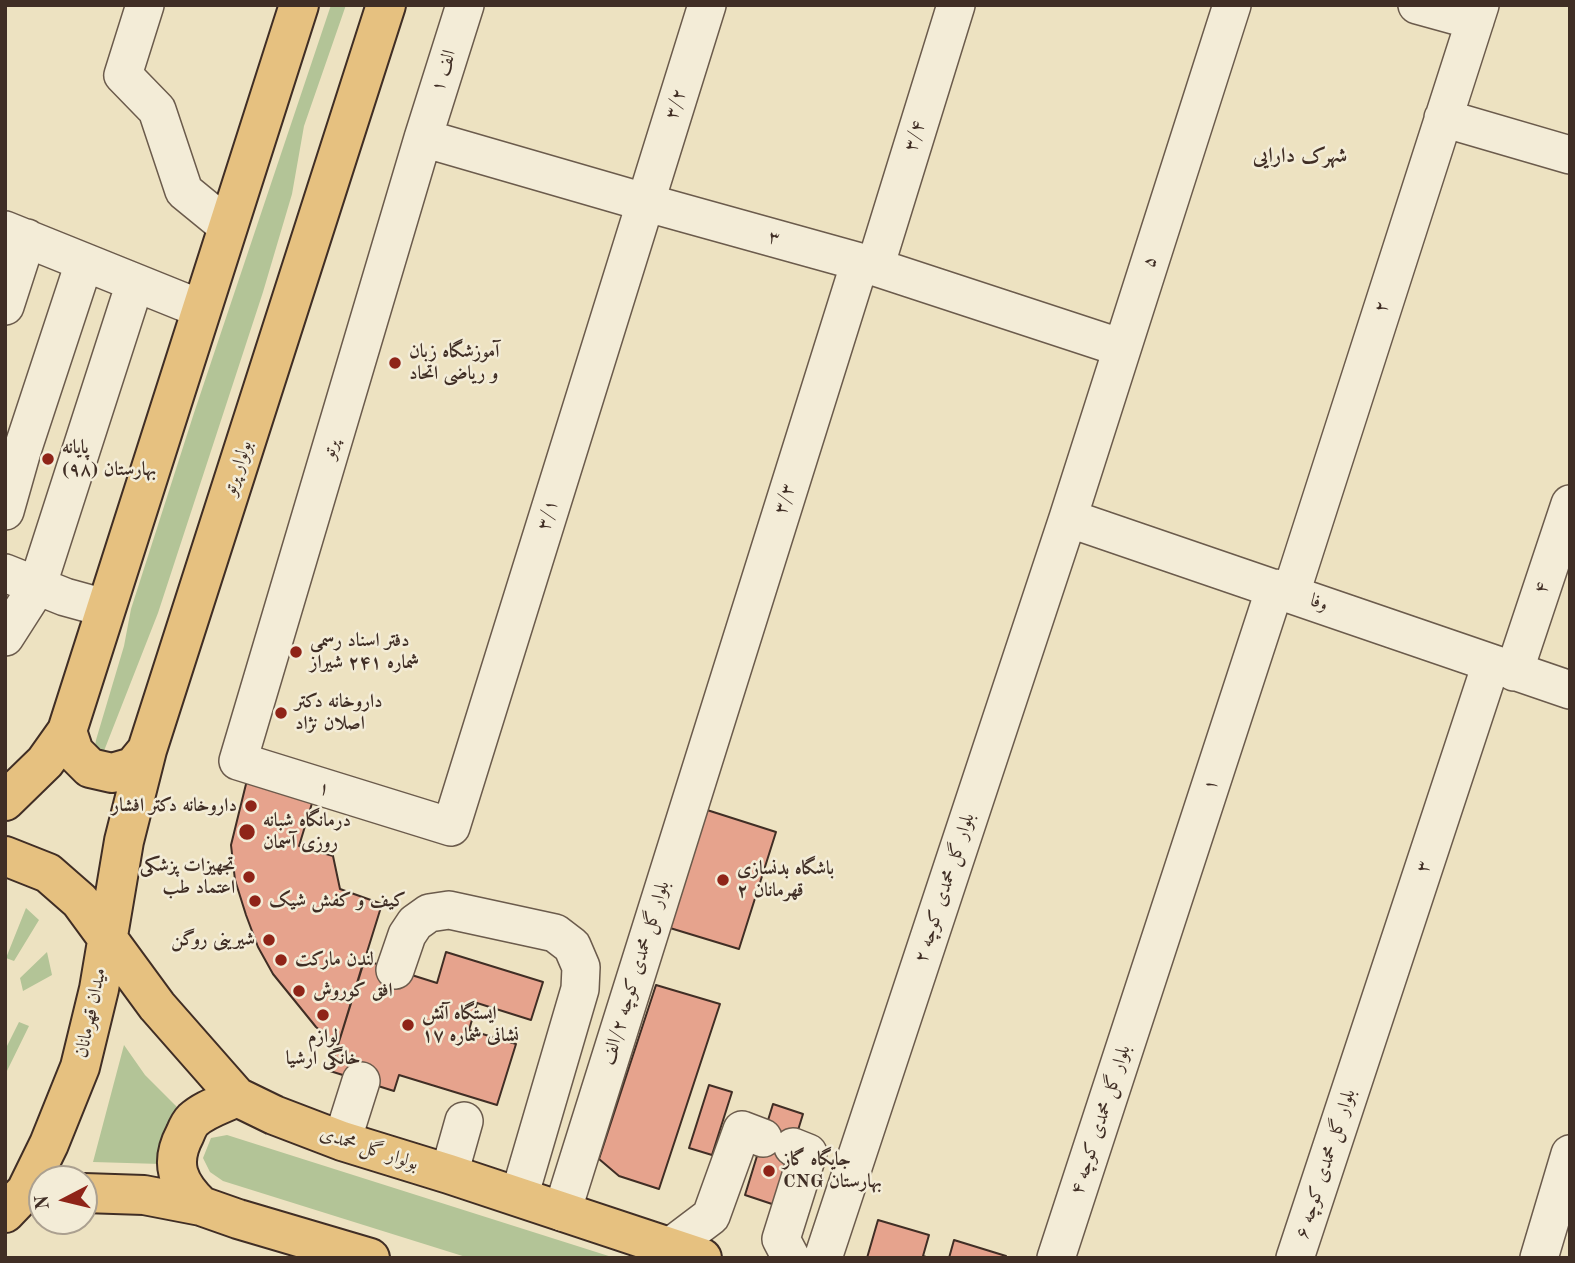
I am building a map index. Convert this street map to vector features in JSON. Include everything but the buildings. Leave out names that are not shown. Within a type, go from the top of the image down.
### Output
[{"type":"main road","points":[[5,802],[45,762],[67,732],[299,5]]},
{"type":"main road","name":"بولوار پرتو","points":[[106,936],[124,841],[148,750],[386,5]]},
{"type":"main road","points":[[67,732],[74,752],[90,768],[112,773],[133,766],[148,750]]},
{"type":"main road","points":[[5,856],[48,873],[80,901],[106,936]]},
{"type":"main road","name":"بولوار گل محمدی","points":[[106,936],[157,1006],[237,1097],[274,1115],[342,1141],[686,1252]]},
{"type":"main road","name":"میدان قهرمانان","points":[[20,1196],[49,1144],[80,1067],[99,989],[106,936]]},
{"type":"main road","points":[[201,1206],[186,1192],[176,1167],[180,1142],[192,1121],[237,1097]]},
{"type":"main road","points":[[98,1193],[144,1195],[201,1206],[370,1258]]},
{"type":"street","points":[[145,5],[123,75],[157,110],[184,191],[228,227]]},
{"type":"street","name":"۱ الف","points":[[423,138],[465,5]]},
{"type":"street","name":"۳/۲","points":[[645,202],[707,5]]},
{"type":"street","name":"۳/۴","points":[[867,264],[956,5]]},
{"type":"street","name":"۵","points":[[1068,519],[1232,5]]},
{"type":"street","points":[[1417,5],[1477,13]]},
{"type":"street","name":"۲","points":[[1283,591],[1477,13]]},
{"type":"street","points":[[1443,118],[1570,155]]},
{"type":"street","name":"۳","points":[[423,138],[867,264],[1122,348]]},
{"type":"street","name":"پرتو","points":[[238,761],[423,138]]},
{"type":"street","name":"۳/۱","points":[[451,827],[645,202]]},
{"type":"street","points":[[5,306],[16,234],[201,309]]},
{"type":"street","points":[[5,511],[84,263]]},
{"type":"street","name":"۳/۳","points":[[710,735],[867,264]]},
{"type":"street","points":[[5,637],[21,580],[135,283]]},
{"type":"street","name":"۴","points":[[1503,668],[1570,504]]},
{"type":"street","name":"وفا","points":[[1068,519],[1570,690]]},
{"type":"street","name":"بلوار گل محمدی کوچه ۲","points":[[823,1258],[1068,519]]},
{"type":"street","points":[[21,580],[105,608]]},
{"type":"street","name":"۱","points":[[1146,983],[1283,591]]},
{"type":"street","name":"۳","points":[[1357,1070],[1503,668]]},
{"type":"street","name":"بلوار گل محمدی کوچه ۲/الف","points":[[562,1212],[710,735]]},
{"type":"street","name":"۱","points":[[238,761],[451,827]]},
{"type":"street","points":[[395,970],[407,935],[415,923],[429,913],[449,910],[555,933],[572,946],[581,967],[580,989],[519,1197]]},
{"type":"street","name":"بلوار گل محمدی کوچه ۴","points":[[1056,1258],[1146,983]]},
{"type":"street","name":"بلوار گل محمدی کوچه ۶","points":[[1295,1258],[1357,1070]]},
{"type":"street","points":[[342,1141],[361,1081]]},
{"type":"street","points":[[449,1174],[464,1121]]},
{"type":"street","points":[[686,1252],[711,1216],[742,1130],[808,1153],[781,1239],[792,1258]]},
{"type":"street","points":[[1539,1258],[1570,1154]]},
{"type":"green space","points":[[331,5],[346,5],[304,126],[292,194],[263,292],[158,613],[102,756],[93,759],[96,740],[124,646],[131,609]]},
{"type":"green space","points":[[26,908],[39,920],[14,961],[6,958]]},
{"type":"green space","points":[[47,952],[52,975],[23,991],[20,978]]},
{"type":"green space","points":[[19,1022],[29,1026],[5,1075],[5,1050]]},
{"type":"green space","points":[[124,1045],[145,1075],[181,1111],[161,1164],[93,1162]]},
{"type":"green space","points":[[227,1135],[615,1258],[469,1258],[223,1181],[210,1172],[203,1158],[211,1138]]},
{"type":"place","name":"آموزشگاه زبان و ریاضی اتحاد","points":[[395,363]]},
{"type":"place","name":"پایانه بهارستان (۹۸)","points":[[48,459]]},
{"type":"place","name":"دفتر اسناد رسمی شماره ۲۴۱ شیراز","points":[[296,652]]},
{"type":"place","name":"داروخانه دکتر اصلان نژاد","points":[[281,713]]},
{"type":"place","name":"داروخانه دکتر افشار","points":[[251,806]]},
{"type":"place","name":"درمانگاه شبانه روزی آسمان","points":[[247,832]]},
{"type":"place","name":"تجهیزات پزشکی اعتماد طب","points":[[249,877]]},
{"type":"place","name":"باشگاه بدنسازی قهرمانان ۲","points":[[723,880]]},
{"type":"place","name":"کیف و کفش شیک","points":[[255,901]]},
{"type":"place","name":"شیرینی روگن","points":[[269,940]]},
{"type":"place","name":"لندن مارکت","points":[[281,960]]},
{"type":"place","name":"افق کوروش","points":[[299,991]]},
{"type":"place","name":"لوازم خانگی ارشیا","points":[[323,1015]]},
{"type":"place","name":"ایستگاه آتش نشانی شماره ۱۷","points":[[408,1025]]},
{"type":"place","name":"جایگاه گاز CNG بهارستان","points":[[769,1171]]},
{"type":"district","name":"شهرک دارایی","points":[[1300,156]]}]
